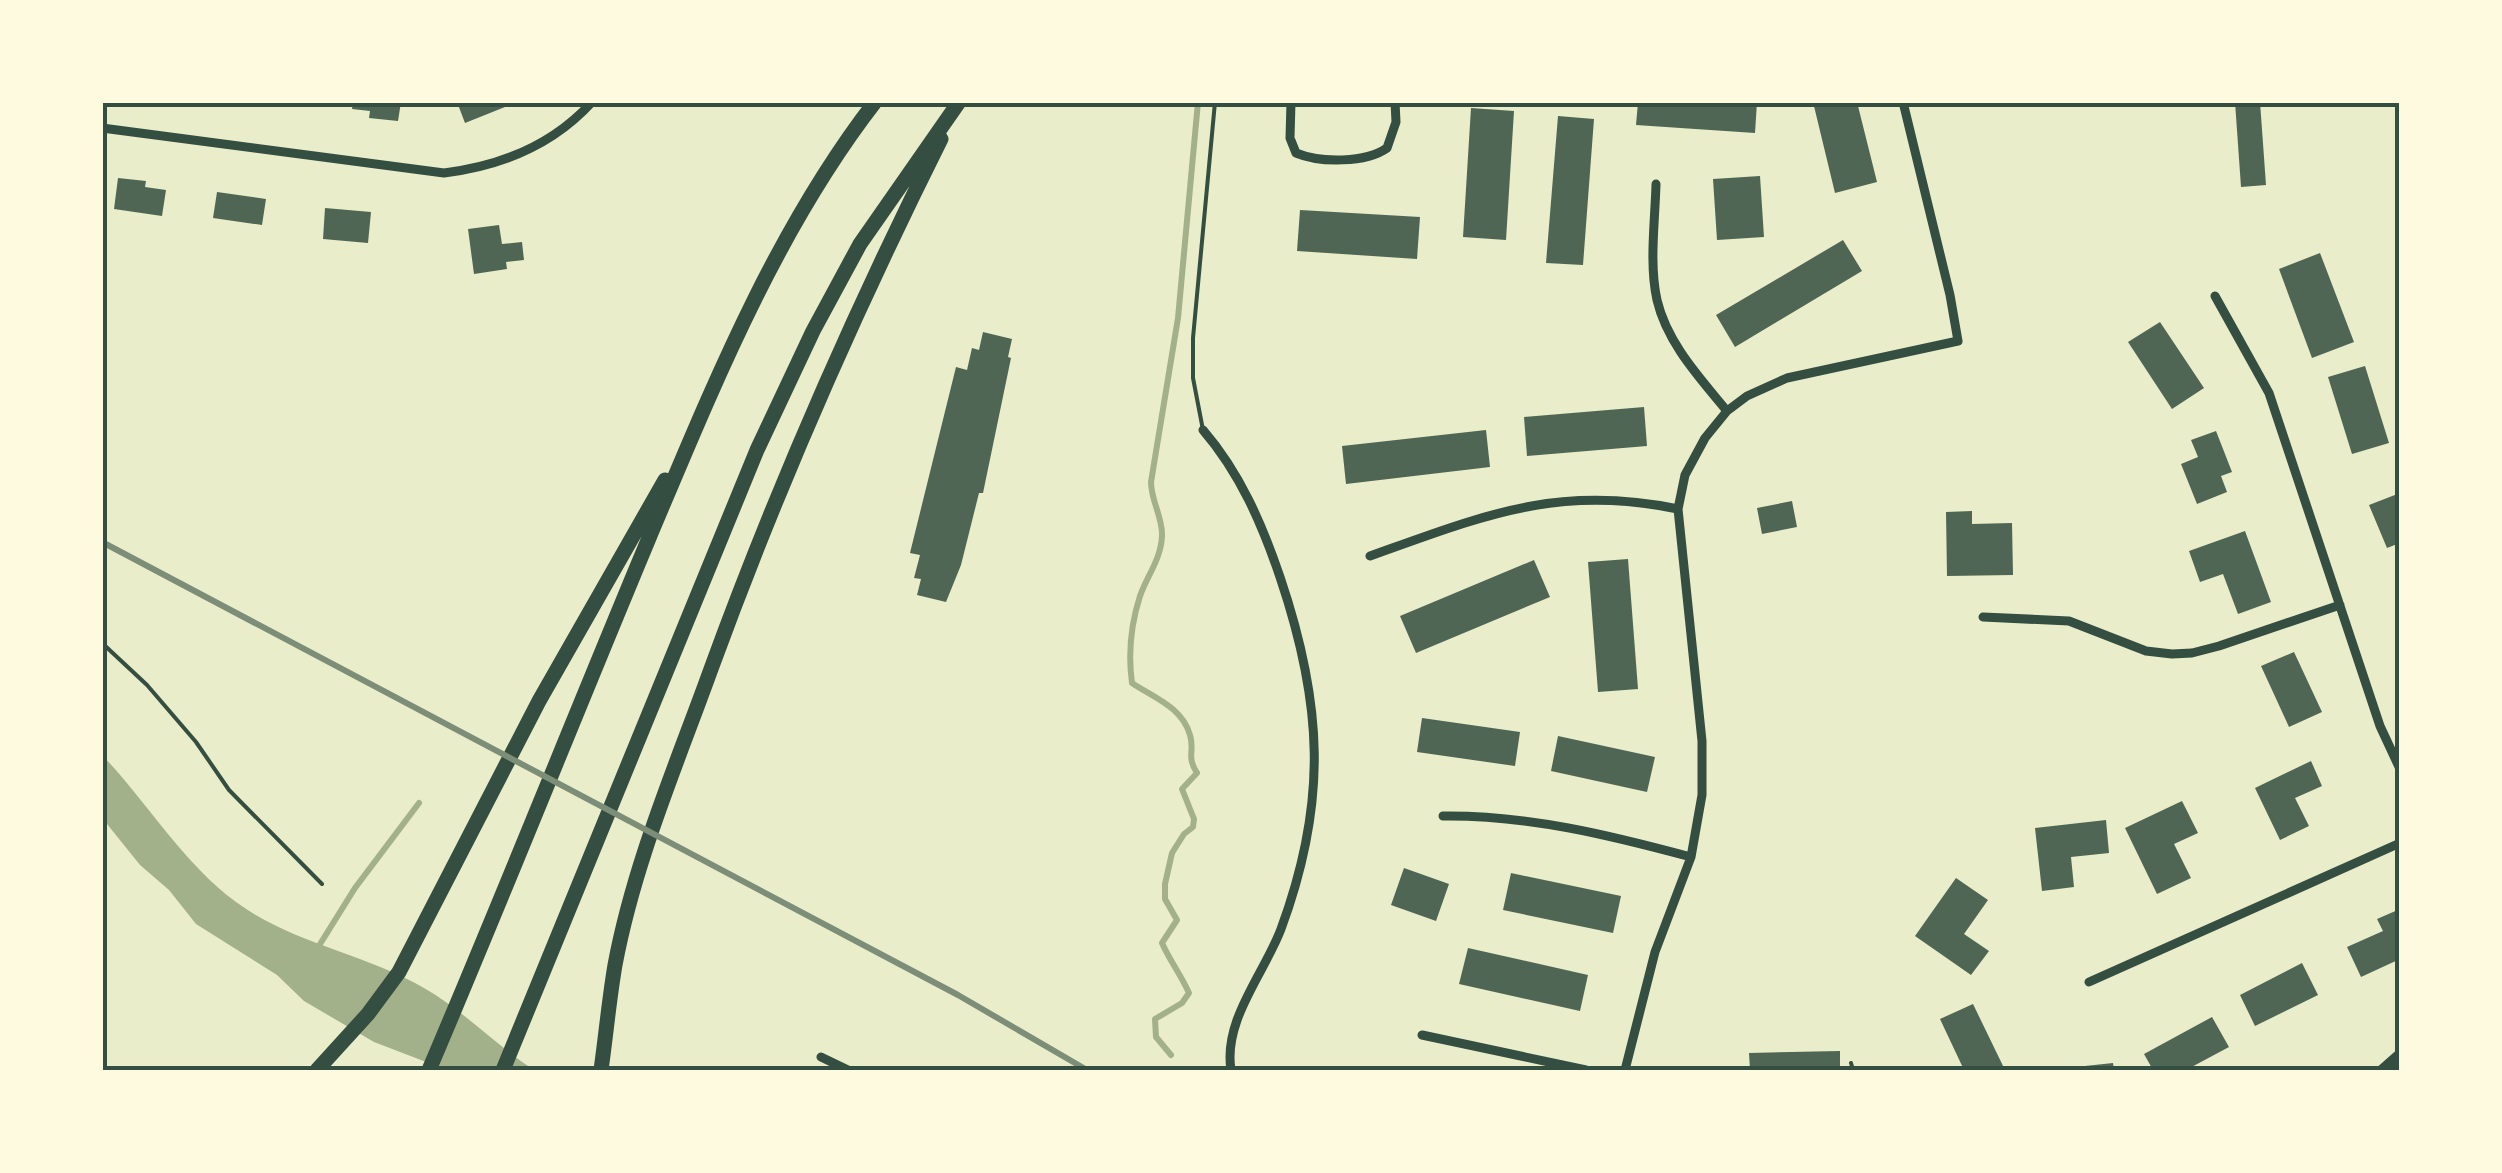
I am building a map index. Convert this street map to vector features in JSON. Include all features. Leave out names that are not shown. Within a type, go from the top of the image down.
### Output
[{"type":"highway","points":[[429,1070],[699,420],[754,302],[806,208],[876,102]]},
{"type":"highway","points":[[503,1070],[757,450],[813,331],[860,244],[959,102]]},
{"type":"highway","points":[[601,1070],[615,965],[665,793],[733,610],[843,345],[959,102]]},
{"type":"highway","points":[[316,1070],[336,1052],[378,1000],[408,954],[538,700],[699,420]]},
{"type":"main road","points":[[2383,1070],[2400,1055]]},
{"type":"street","points":[[102,128],[444,173],[497,163],[527,151],[556,135],[592,102]]},
{"type":"street","points":[[1291,102],[1290,138],[1296,152],[1304,156],[1357,158],[1370,157],[1387,148],[1396,122],[1395,102]]},
{"type":"street","points":[[1625,1070],[1654,952],[1691,856],[1702,795],[1702,742],[1678,509],[1692,458],[1727,411],[1747,396],[1787,378],[1958,342],[1903,102]]},
{"type":"street","points":[[1656,184],[1654,257],[1658,301],[1689,364],[1727,411]]},
{"type":"street","points":[[2215,296],[2268,393],[2380,726],[2400,770]]},
{"type":"street","points":[[1203,430],[1251,500],[1266,534],[1304,653],[1316,743],[1313,796],[1292,897],[1260,976],[1234,1025],[1231,1070]]},
{"type":"street","points":[[1370,556],[1483,515],[1538,502],[1608,499],[1678,509]]},
{"type":"street","points":[[1983,617],[2069,621],[2146,651],[2172,654],[2218,646],[2340,606]]},
{"type":"street","points":[[1443,816],[1536,821],[1691,856]]},
{"type":"street","points":[[2089,982],[2400,844]]},
{"type":"street","points":[[1422,1036],[1586,1070]]},
{"type":"street","points":[[821,1057],[848,1070]]},
{"type":"lane","points":[[1203,430],[1192,378],[1215,102]]},
{"type":"lane","points":[[1851,1062],[1853,1070]]},
{"type":"path","points":[[102,643],[147,685],[196,742],[229,790],[322,884]]},
{"type":"shaded area","points":[[102,755],[182,851],[236,902],[281,928],[424,988],[534,1070],[447,1070],[374,1042],[304,1001],[277,975],[196,924],[103,819]]},
{"type":"building","points":[[353,102],[401,102],[398,121],[369,118],[370,111],[352,109]]},
{"type":"building","points":[[457,102],[515,102],[515,103],[465,123]]},
{"type":"building","points":[[1638,102],[1757,102],[1755,133],[1636,125]]},
{"type":"building","points":[[1813,102],[1857,102],[1877,182],[1835,193]]},
{"type":"building","points":[[2235,102],[2260,102],[2266,185],[2241,187]]},
{"type":"building","points":[[1471,108],[1514,111],[1506,240],[1463,237]]},
{"type":"building","points":[[1558,116],[1594,119],[1583,265],[1546,263]]},
{"type":"building","points":[[1760,176],[1764,237],[1717,240],[1713,179]]},
{"type":"building","points":[[118,178],[146,181],[145,187],[166,190],[162,216],[114,209]]},
{"type":"building","points":[[217,192],[266,199],[262,225],[213,218]]},
{"type":"building","points":[[325,208],[371,212],[368,243],[323,239]]},
{"type":"building","points":[[1300,210],[1420,217],[1417,259],[1297,251]]},
{"type":"building","points":[[499,225],[502,244],[522,242],[524,260],[506,262],[507,269],[474,274],[468,229]]},
{"type":"building","points":[[1843,240],[1862,271],[1735,347],[1716,315]]},
{"type":"building","points":[[2320,253],[2354,342],[2312,358],[2279,269]]},
{"type":"building","points":[[2160,322],[2204,388],[2172,409],[2128,342]]},
{"type":"building","points":[[983,332],[1012,339],[1008,357],[1011,358],[983,493],[979,493],[961,565],[946,602],[917,595],[921,579],[914,578],[920,555],[910,553],[956,367],[967,370],[972,348],[979,350]]},
{"type":"building","points":[[2365,366],[2389,443],[2352,454],[2328,377]]},
{"type":"building","points":[[1644,407],[1647,446],[1527,456],[1524,417]]},
{"type":"building","points":[[1486,430],[1490,467],[1346,484],[1342,446]]},
{"type":"building","points":[[2216,431],[2232,472],[2221,476],[2227,492],[2197,504],[2181,464],[2198,457],[2191,440]]},
{"type":"building","points":[[2400,493],[2400,543],[2387,548],[2369,505]]},
{"type":"building","points":[[1792,501],[1797,527],[1762,534],[1757,508]]},
{"type":"building","points":[[1972,511],[1972,524],[2012,523],[2013,575],[1947,576],[1946,512]]},
{"type":"building","points":[[2245,531],[2271,602],[2238,614],[2223,574],[2200,582],[2189,551]]},
{"type":"building","points":[[1628,559],[1638,689],[1598,692],[1588,562]]},
{"type":"building","points":[[1534,560],[1550,597],[1416,653],[1400,616]]},
{"type":"building","points":[[2294,652],[2322,712],[2289,727],[2261,666]]},
{"type":"building","points":[[1422,718],[1520,732],[1515,766],[1417,752]]},
{"type":"building","points":[[1558,736],[1655,757],[1647,792],[1551,771]]},
{"type":"building","points":[[2311,761],[2322,786],[2295,798],[2309,826],[2280,840],[2255,788]]},
{"type":"building","points":[[2182,801],[2198,833],[2174,844],[2191,878],[2157,894],[2125,828]]},
{"type":"building","points":[[2106,820],[2109,853],[2071,857],[2074,887],[2042,891],[2035,828]]},
{"type":"building","points":[[1404,868],[1449,884],[1436,921],[1391,905]]},
{"type":"building","points":[[1511,873],[1621,896],[1613,933],[1503,910]]},
{"type":"building","points":[[1956,878],[1988,900],[1964,934],[1989,951],[1971,975],[1915,936]]},
{"type":"building","points":[[2400,909],[2400,959],[2361,977],[2347,947],[2383,931],[2377,919]]},
{"type":"building","points":[[1468,948],[1588,975],[1580,1011],[1459,984]]},
{"type":"building","points":[[2302,963],[2318,995],[2255,1026],[2240,995]]},
{"type":"building","points":[[1973,1004],[2005,1070],[1964,1070],[1940,1019]]},
{"type":"building","points":[[2212,1017],[2229,1047],[2186,1070],[2153,1070],[2144,1054]]},
{"type":"building","points":[[1840,1051],[1840,1070],[1750,1070],[1749,1053]]},
{"type":"building","points":[[2113,1063],[2114,1070],[2066,1070],[2066,1068]]},
{"type":"waterway","points":[[1171,1055],[1156,1037],[1155,1019],[1182,1003],[1189,993],[1162,943],[1177,920],[1165,899],[1165,884],[1172,853],[1193,827],[1194,819],[1182,789],[1197,773],[1190,735],[1181,717],[1132,683],[1130,650],[1137,607],[1161,544],[1162,529],[1151,482],[1178,318],[1198,102]]},
{"type":"waterway","points":[[317,949],[355,888],[419,803]]},
{"type":"railway","points":[[102,542],[958,995],[1087,1070]]}]
